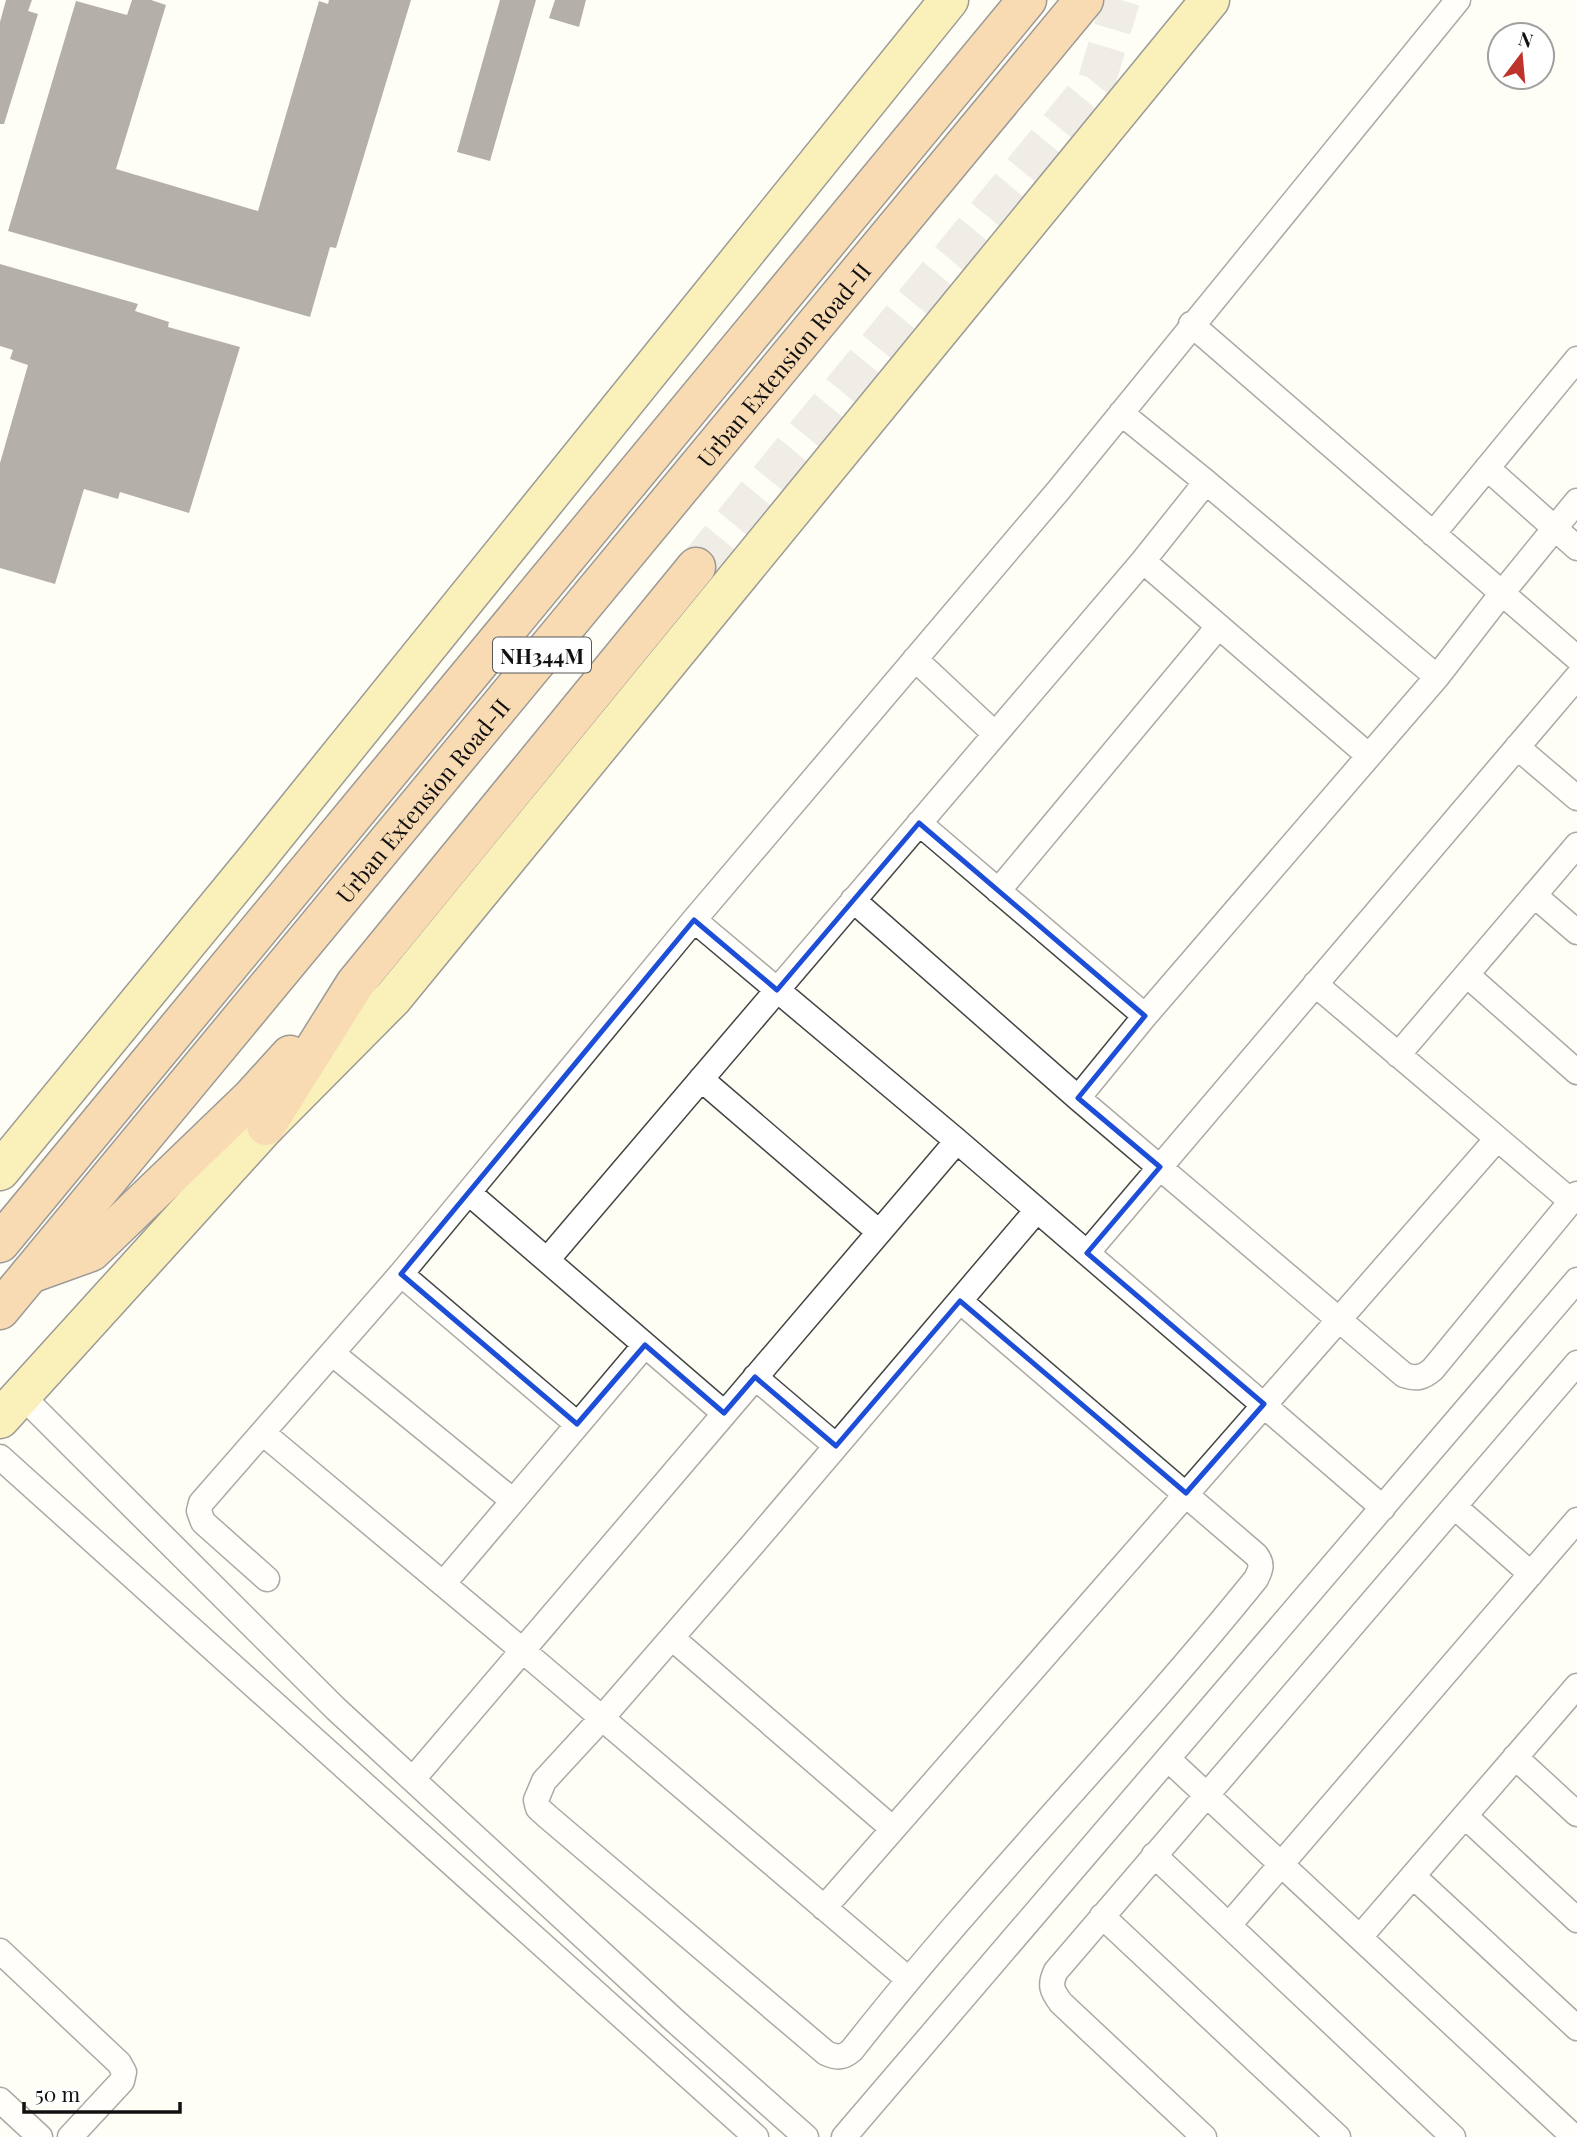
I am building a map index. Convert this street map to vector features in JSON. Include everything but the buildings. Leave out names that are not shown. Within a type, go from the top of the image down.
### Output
[{"type":"highway","name":"Urban Extension Road-II","points":[[0,1243],[1027,0]]},
{"type":"highway","name":"Urban Extension Road-II","points":[[0,1310],[1084,0]]},
{"type":"highway","points":[[30,1274],[91,1252],[251,1098],[355,984],[696,568]]},
{"type":"highway","points":[[266,1126],[355,984]]},
{"type":"main road","points":[[0,1171],[257,858],[949,0]]},
{"type":"main road","points":[[11,1407],[266,1126],[393,998],[1210,0]]},
{"type":"street","points":[[267,1579],[203,1522],[199,1511],[201,1503],[401,1274],[694,920],[1058,491],[1191,324],[1458,0]]},
{"type":"street","points":[[1191,324],[1577,658]]},
{"type":"street","points":[[1433,534],[1577,359]]},
{"type":"street","points":[[1121,412],[1437,677]]},
{"type":"street","points":[[1487,468],[1577,548]]},
{"type":"street","points":[[547,1261],[1143,561],[1206,482]]},
{"type":"street","points":[[1078,1098],[1144,1016],[1437,677],[1577,501]]},
{"type":"street","points":[[1143,561],[1370,756]]},
{"type":"street","points":[[998,891],[1218,627]]},
{"type":"street","points":[[915,659],[995,734]]},
{"type":"street","points":[[1087,1253],[1577,677]]},
{"type":"street","points":[[1517,747],[1577,799]]},
{"type":"street","points":[[919,823],[1144,1016]]},
{"type":"street","points":[[1398,1055],[1577,845]]},
{"type":"street","points":[[1534,895],[1577,932]]},
{"type":"street","points":[[853,900],[1078,1098],[1404,1376],[1424,1376],[1433,1369],[1574,1197],[1497,1139],[1315,984]]},
{"type":"street","points":[[694,920],[957,1141],[1383,1508]]},
{"type":"street","points":[[1466,975],[1577,1072]]},
{"type":"street","points":[[701,1079],[879,1232]]},
{"type":"street","points":[[824,1908],[1497,1139]]},
{"type":"street","points":[[413,1779],[957,1141]]},
{"type":"street","points":[[469,1193],[724,1413]]},
{"type":"street","points":[[960,1301],[1256,1555],[1261,1562],[1261,1569],[1208,1639],[908,1979],[852,2050],[845,2056],[835,2057],[826,2053],[538,1808],[536,1800],[544,1781],[672,1638],[1037,1210]]},
{"type":"street","points":[[401,1274],[577,1424]]},
{"type":"street","points":[[844,2137],[1577,1280]]},
{"type":"street","points":[[443,1584],[645,1345]]},
{"type":"street","points":[[333,1354],[512,1500]]},
{"type":"street","points":[[1204,2137],[1053,1993],[1051,1981],[1056,1971],[1102,1916],[1577,1363]]},
{"type":"street","points":[[755,1377],[836,1446]]},
{"type":"street","points":[[11,1407],[674,2020],[806,2137]]},
{"type":"street","points":[[264,1433],[908,1979]]},
{"type":"street","points":[[0,1457],[756,2137]]},
{"type":"street","points":[[1455,1507],[1531,1574]]},
{"type":"street","points":[[1229,1925],[1577,1520]]},
{"type":"street","points":[[672,1638],[894,1829]]},
{"type":"street","points":[[1360,1937],[1515,1757],[1574,1696]]},
{"type":"street","points":[[1515,1757],[1577,1814]]},
{"type":"street","points":[[1168,1759],[1574,2137]]},
{"type":"street","points":[[1465,1816],[1577,1920]]},
{"type":"street","points":[[1154,1855],[1453,2137]]},
{"type":"street","points":[[1413,1876],[1577,2028]]},
{"type":"street","points":[[1102,1916],[1338,2137]]},
{"type":"street","points":[[0,1951],[119,2063],[124,2072],[122,2081],[70,2137]]},
{"type":"street","points":[[0,2100],[40,2137]]},
{"type":"highlighted area","points":[[919,823],[1145,1016],[1078,1098],[1160,1167],[1087,1253],[1264,1404],[1186,1493],[960,1301],[836,1446],[755,1377],[724,1413],[645,1345],[577,1424],[401,1274],[694,920],[777,990]]},
{"type":"tunnel","points":[[696,567],[1097,80],[1121,0]]}]
